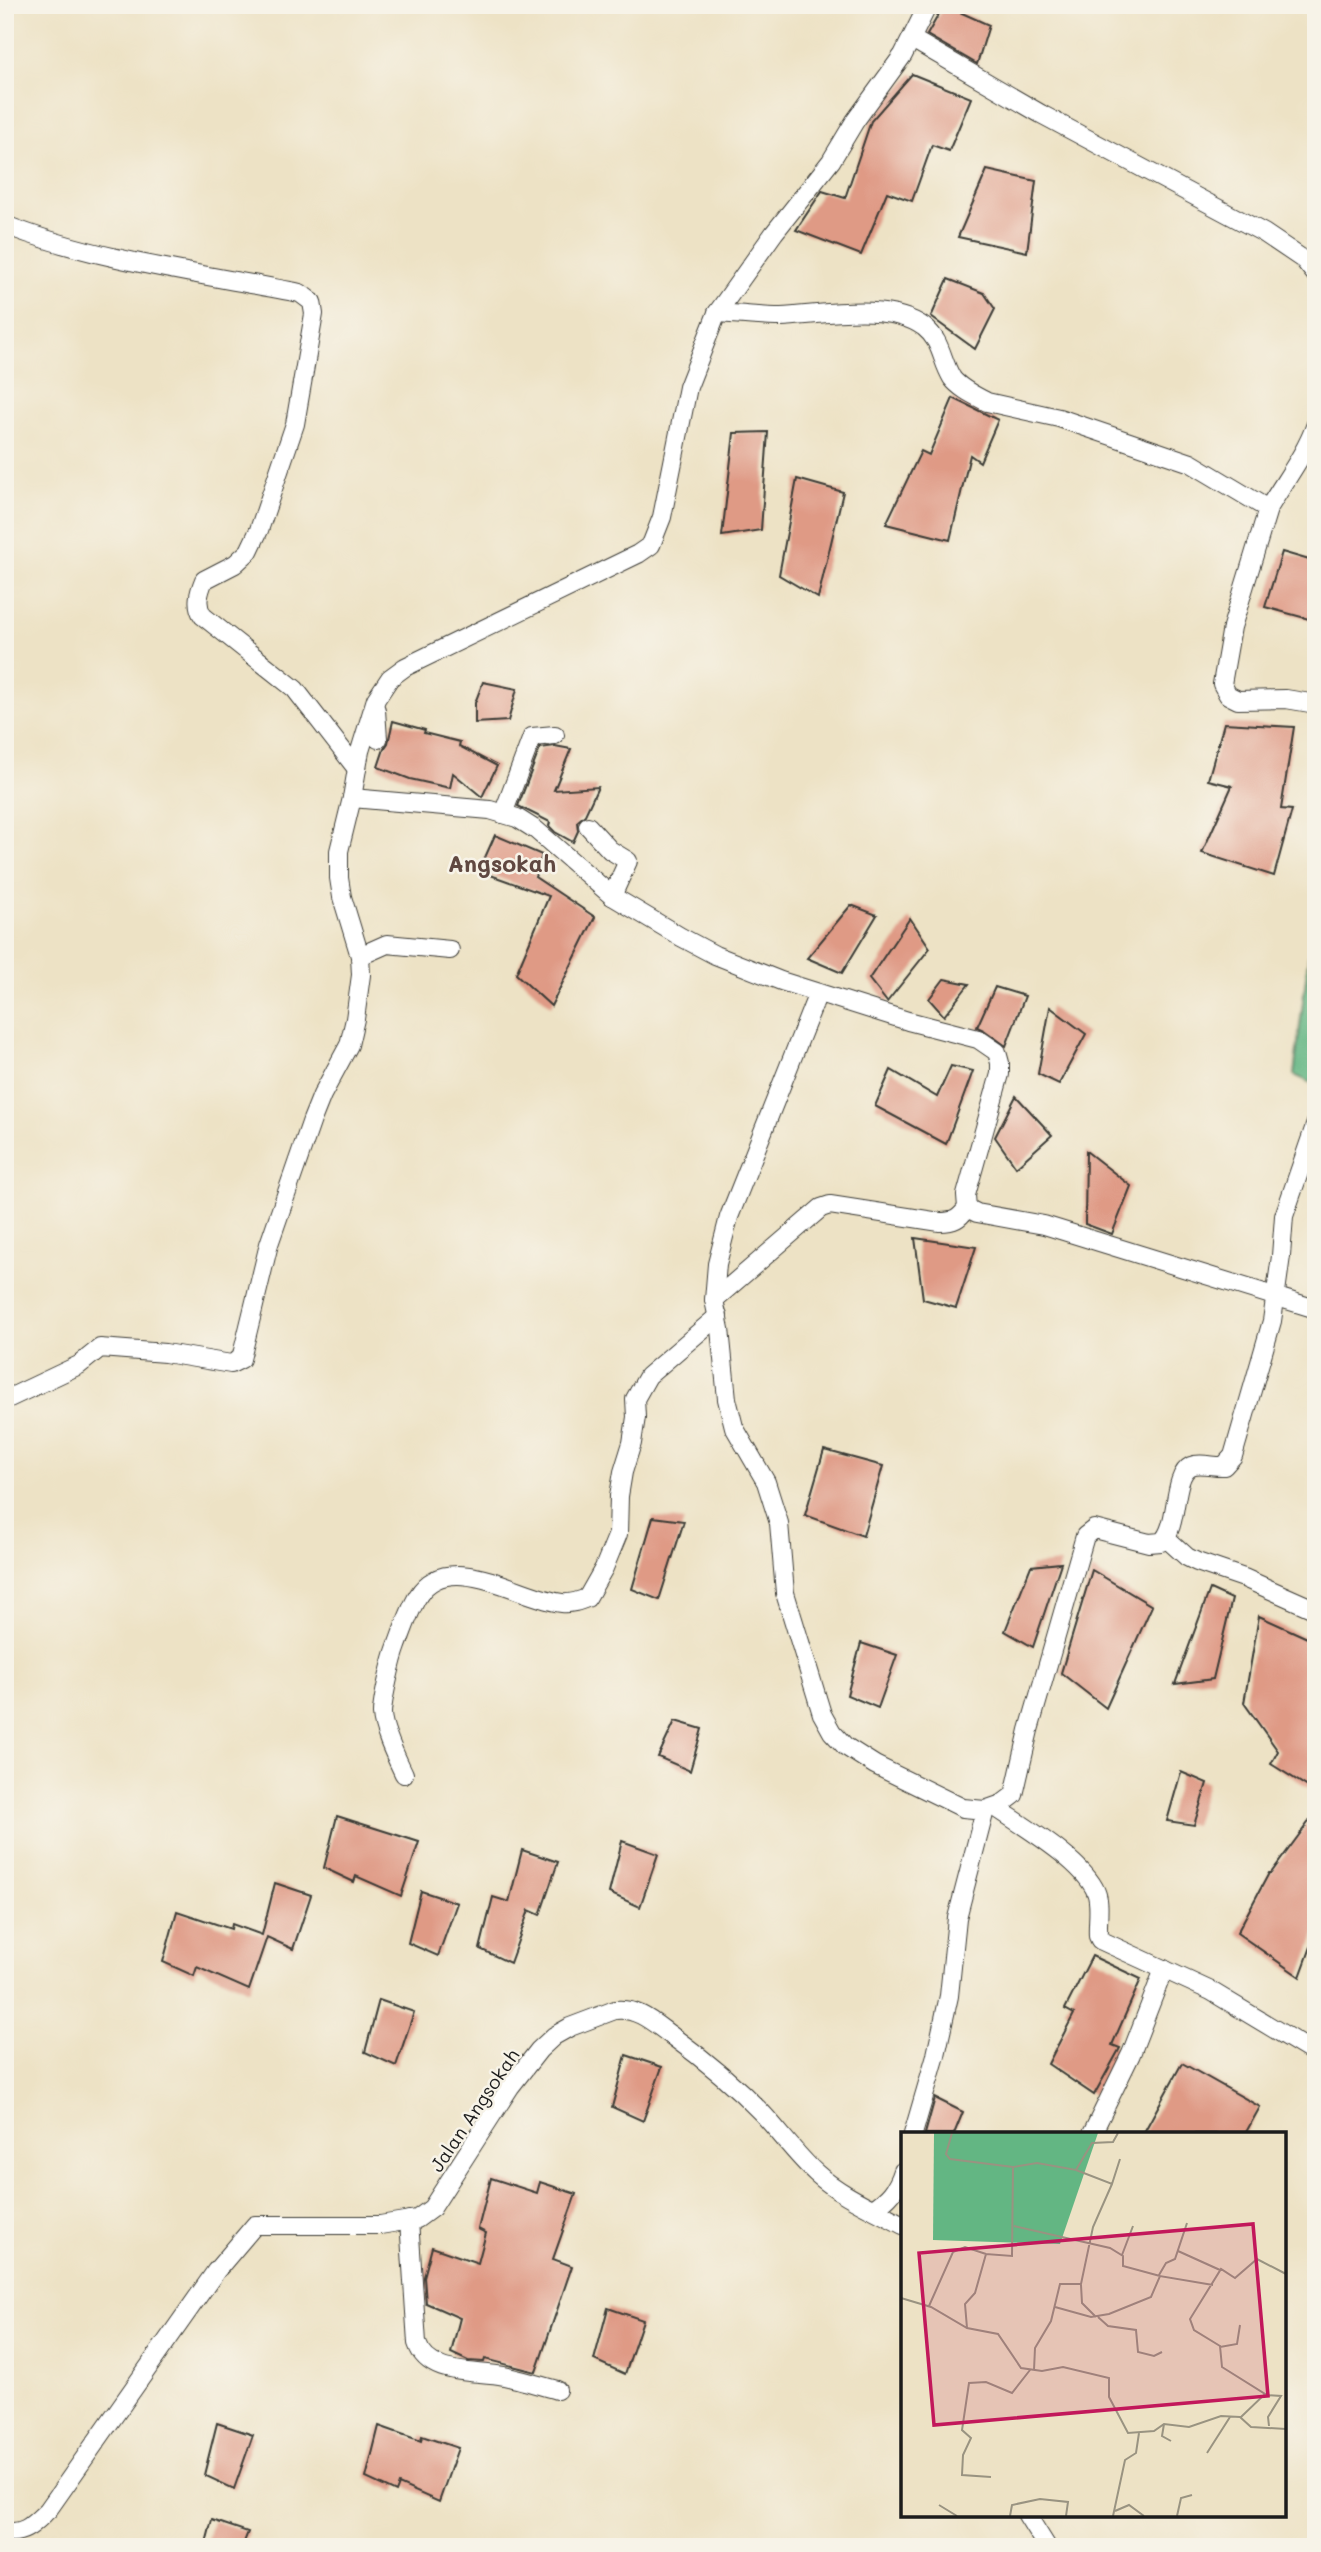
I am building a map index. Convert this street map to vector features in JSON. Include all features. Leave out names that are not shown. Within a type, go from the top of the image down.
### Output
[{"type":"street","points":[[5,1400],[79,1365],[100,1348],[165,1353],[231,1364],[240,1359],[269,1244],[322,1095],[349,1045],[359,999],[360,956],[339,877],[339,850],[376,699],[390,678],[405,667],[638,554],[651,545],[663,517],[688,387],[717,313],[774,233],[831,161],[855,121],[903,55],[928,5]]},
{"type":"street","points":[[912,39],[1041,114],[1264,233],[1304,260],[1316,275]]},
{"type":"street","points":[[5,225],[24,233],[95,251],[300,293],[312,302],[314,314],[295,424],[259,530],[249,551],[234,564],[204,580],[199,591],[198,609],[203,616],[295,689],[357,769]]},
{"type":"street","points":[[717,313],[779,317],[841,312],[903,317],[932,334],[939,344],[953,380],[977,397],[987,402],[1059,418],[1191,463],[1268,509]]},
{"type":"street","points":[[1316,424],[1307,448],[1268,509],[1235,616],[1224,659],[1222,684],[1228,695],[1238,700],[1286,699],[1316,704]]},
{"type":"street","points":[[376,699],[378,739]]},
{"type":"street","points":[[503,814],[532,737],[555,735]]},
{"type":"street","points":[[352,798],[490,810],[517,818],[536,830],[612,896],[681,937],[715,955],[781,981],[908,1021],[978,1039],[997,1052],[1000,1074],[966,1195],[967,1208],[960,1217],[951,1223],[830,1205],[821,1208],[648,1376],[635,1399],[636,1417],[620,1496],[618,1534],[604,1568],[587,1598],[564,1604],[506,1584],[472,1576],[440,1577],[419,1594],[395,1650],[382,1714],[404,1774]]},
{"type":"street","points":[[588,826],[610,850],[628,861],[612,896]]},
{"type":"street","points":[[360,956],[387,944],[450,950]]},
{"type":"street","points":[[818,993],[729,1217],[717,1264],[716,1308],[727,1399],[734,1427],[766,1482],[779,1523],[785,1593],[822,1714],[832,1732],[845,1746],[875,1765],[963,1808],[990,1808],[1014,1795],[1029,1730],[1085,1536],[1094,1529],[1156,1544],[1166,1538],[1179,1488],[1188,1468],[1194,1465],[1224,1466],[1233,1456],[1267,1344],[1276,1295],[1284,1216],[1316,1123]]},
{"type":"street","points":[[967,1208],[977,1213],[1044,1225],[1316,1309]]},
{"type":"street","points":[[1166,1538],[1187,1557],[1197,1562],[1244,1578],[1316,1610]]},
{"type":"street","points":[[990,1808],[1036,1834],[1082,1870],[1097,1893],[1098,1936],[1101,1940],[1211,1991],[1316,2054]]},
{"type":"street","points":[[914,2132],[936,2055],[949,1996],[957,1918],[990,1808]]},
{"type":"street","points":[[1093,2132],[1131,2054],[1164,1969]]},
{"type":"street","name":"Jalan Angsokah","points":[[10,2537],[26,2529],[48,2510],[216,2271],[255,2225],[380,2225],[417,2218],[432,2208],[510,2087],[554,2036],[570,2027],[622,2009],[638,2013],[730,2080],[814,2171],[834,2188],[901,2224]]},
{"type":"street","points":[[873,2209],[889,2198],[901,2176]]},
{"type":"street","points":[[409,2220],[417,2343],[420,2353],[427,2360],[449,2369],[502,2375],[557,2390]]},
{"type":"street","points":[[1028,2517],[1047,2547]]},
{"type":"green space","points":[[1316,896],[1316,1085],[1294,1075]]},
{"type":"building","points":[[944,5],[989,25],[977,64],[927,35]]},
{"type":"building","points":[[912,74],[971,98],[949,151],[932,145],[912,201],[887,192],[861,255],[796,230],[822,191],[845,198],[871,121]]},
{"type":"building","points":[[987,170],[1036,181],[1027,252],[958,237]]},
{"type":"building","points":[[948,279],[984,293],[995,309],[975,349],[931,317]]},
{"type":"building","points":[[953,398],[998,420],[980,462],[970,455],[950,540],[886,524],[921,451],[929,455]]},
{"type":"building","points":[[768,432],[761,530],[722,536],[734,433]]},
{"type":"building","points":[[797,479],[843,492],[818,598],[779,575]]},
{"type":"building","points":[[1282,552],[1316,562],[1316,621],[1265,607]]},
{"type":"building","points":[[483,682],[517,689],[508,721],[475,723],[475,703]]},
{"type":"building","points":[[393,721],[425,730],[424,733],[460,742],[459,746],[497,766],[482,797],[453,773],[450,788],[410,779],[378,767]]},
{"type":"building","points":[[1224,723],[1294,727],[1281,809],[1292,810],[1274,876],[1202,853],[1232,786],[1208,780]]},
{"type":"building","points":[[555,746],[571,749],[554,790],[598,787],[585,815],[577,822],[578,831],[573,842],[555,832],[549,826],[550,822],[518,806],[540,748]]},
{"type":"building","points":[[495,835],[542,855],[535,877],[595,917],[551,1006],[516,974],[549,896],[479,871]]},
{"type":"building","points":[[851,905],[877,915],[842,973],[807,958]]},
{"type":"building","points":[[910,918],[930,948],[887,1002],[869,979]]},
{"type":"building","points":[[944,979],[969,984],[944,1016],[929,999]]},
{"type":"building","points":[[995,987],[1025,996],[1006,1046],[977,1027]]},
{"type":"building","points":[[1050,1007],[1086,1034],[1059,1084],[1038,1074]]},
{"type":"building","points":[[951,1066],[973,1071],[946,1144],[875,1106],[891,1070],[937,1097]]},
{"type":"building","points":[[1016,1096],[1052,1135],[1016,1167],[995,1137]]},
{"type":"building","points":[[1086,1151],[1131,1186],[1112,1234],[1085,1224]]},
{"type":"building","points":[[915,1238],[976,1247],[956,1308],[923,1299]]},
{"type":"building","points":[[824,1450],[883,1466],[863,1536],[805,1515]]},
{"type":"building","points":[[653,1517],[684,1521],[659,1600],[632,1589]]},
{"type":"building","points":[[1061,1563],[1033,1647],[1005,1631],[1031,1566]]},
{"type":"building","points":[[1092,1570],[1152,1606],[1106,1708],[1061,1673]]},
{"type":"building","points":[[1210,1589],[1232,1599],[1213,1679],[1175,1684]]},
{"type":"building","points":[[1259,1616],[1316,1642],[1316,1792],[1271,1764],[1278,1751],[1244,1703]]},
{"type":"building","points":[[861,1643],[897,1655],[878,1708],[847,1695]]},
{"type":"building","points":[[675,1721],[702,1729],[690,1771],[658,1757]]},
{"type":"building","points":[[1181,1772],[1207,1783],[1194,1825],[1167,1821]]},
{"type":"building","points":[[1316,1812],[1316,1933],[1300,1977],[1237,1933],[1269,1873]]},
{"type":"building","points":[[337,1816],[419,1842],[401,1896],[356,1876],[354,1882],[324,1868]]},
{"type":"building","points":[[622,1841],[658,1854],[640,1907],[609,1893]]},
{"type":"building","points":[[522,1850],[558,1862],[540,1915],[529,1910],[510,1963],[480,1949],[493,1897],[509,1902]]},
{"type":"building","points":[[275,1883],[311,1895],[293,1949],[267,1937],[249,1990],[197,1967],[194,1976],[163,1962],[177,1911],[231,1929],[232,1924],[262,1935]]},
{"type":"building","points":[[421,1891],[457,1903],[438,1956],[408,1943]]},
{"type":"building","points":[[1092,1956],[1141,1979],[1112,2045],[1120,2048],[1094,2095],[1048,2064],[1074,2014],[1065,2009]]},
{"type":"building","points":[[379,2000],[414,2012],[396,2066],[365,2052]]},
{"type":"building","points":[[626,2055],[662,2067],[643,2121],[612,2107]]},
{"type":"building","points":[[1182,2063],[1260,2107],[1246,2132],[1144,2132]]},
{"type":"building","points":[[935,2098],[963,2112],[955,2132],[926,2132]]},
{"type":"building","points":[[491,2178],[537,2193],[540,2182],[576,2194],[553,2259],[572,2266],[536,2372],[485,2359],[484,2362],[468,2361],[451,2353],[460,2318],[426,2303],[424,2277],[432,2247],[478,2263],[486,2233],[478,2229]]},
{"type":"building","points":[[608,2308],[643,2320],[625,2374],[594,2360]]},
{"type":"building","points":[[217,2423],[253,2435],[234,2489],[204,2475]]},
{"type":"building","points":[[379,2426],[421,2441],[422,2436],[458,2448],[439,2502],[399,2484],[396,2492],[366,2478]]},
{"type":"building","points":[[212,2520],[248,2532],[242,2547],[205,2547]]},
{"type":"district","name":"Angsokah","points":[[502,863]]}]
